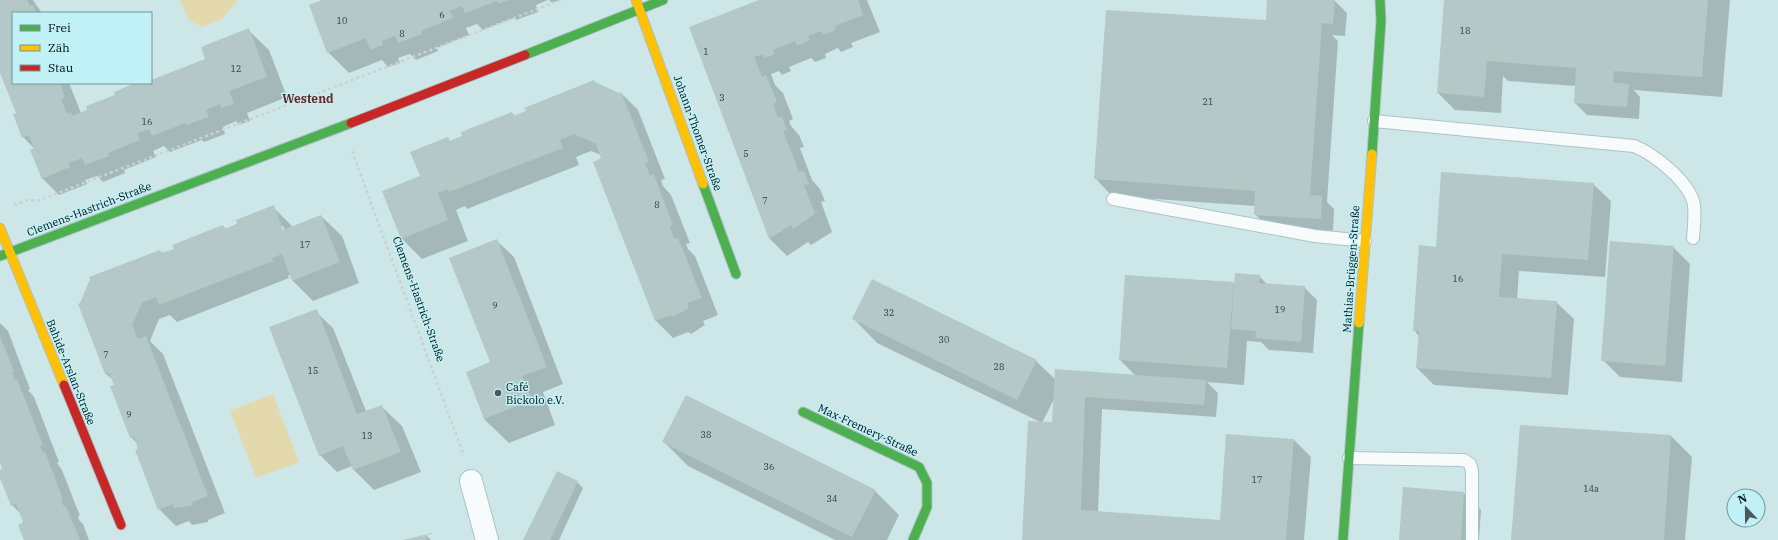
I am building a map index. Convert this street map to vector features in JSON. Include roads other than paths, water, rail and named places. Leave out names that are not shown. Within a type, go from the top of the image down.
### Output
[{"type":"street","name":"Johann-Thomer-Straße","points":[[636,0],[736,274]]},
{"type":"street","name":"Clemens-Hastrich-Straße","points":[[0,256],[343,126],[663,0]]},
{"type":"street","name":"Mathias-Brüggen-Straße","points":[[1343,540],[1381,21],[1380,0]]},
{"type":"street","name":"Bahide-Arslan-Straße","points":[[0,228],[121,524]]},
{"type":"street","name":"Max-Fremery-Straße","points":[[803,412],[919,467],[927,483],[927,507],[913,540]]},
{"type":"street","points":[[472,481],[487,540]]},
{"type":"lane","points":[[1374,121],[1634,146],[1646,151],[1672,172],[1691,196],[1694,205],[1693,238]]},
{"type":"lane","points":[[1113,199],[1315,236],[1365,242]]},
{"type":"lane","points":[[1349,458],[1464,460],[1470,464],[1472,471],[1472,540]]},
{"type":"place","name":"Café Bickolo e.V.","points":[[498,393]]},
{"type":"district","name":"Westend","points":[[308,98]]}]
